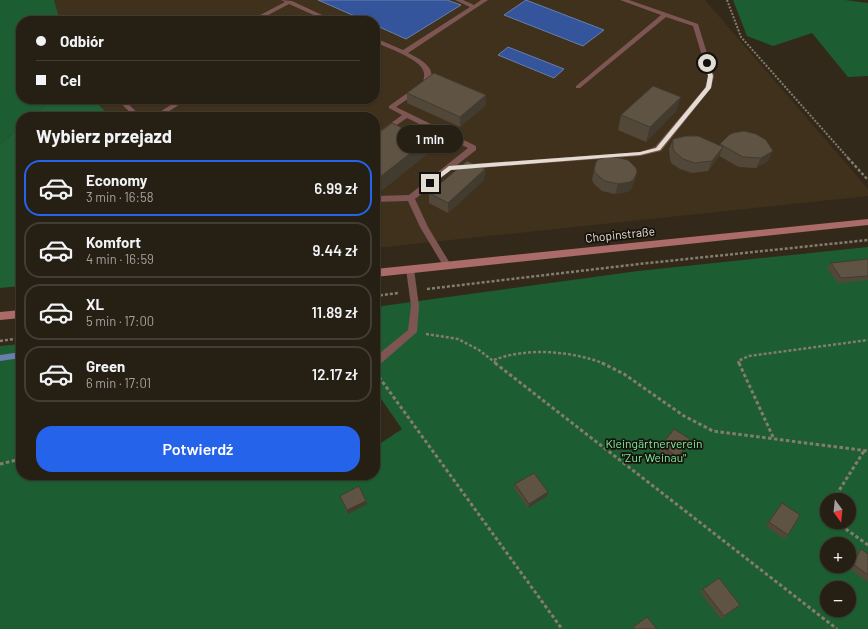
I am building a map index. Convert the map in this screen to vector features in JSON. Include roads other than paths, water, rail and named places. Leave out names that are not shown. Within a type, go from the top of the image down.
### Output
[{"type":"main road","name":"Chopinstraße","points":[[380,272],[868,222]]},
{"type":"main road","points":[[0,316],[16,314]]},
{"type":"lane","points":[[458,0],[475,7]]},
{"type":"lane","points":[[403,53],[485,0]]},
{"type":"lane","points":[[449,168],[640,154],[658,149],[708,88],[711,76],[696,25],[623,0]]},
{"type":"lane","points":[[261,16],[287,1],[321,16]]},
{"type":"lane","points":[[578,87],[665,15]]},
{"type":"lane","points":[[380,42],[422,63],[428,70],[429,78],[426,83],[390,107],[473,148],[411,198],[380,199]]},
{"type":"lane","points":[[125,104],[133,112]]},
{"type":"lane","points":[[163,112],[176,104]]},
{"type":"lane","points":[[380,134],[406,115]]},
{"type":"lane","points":[[411,198],[424,228],[447,265]]},
{"type":"lane","points":[[380,359],[412,332],[414,306],[410,269]]},
{"type":"water","points":[[318,0],[447,0],[461,5],[406,39],[380,27],[380,16],[355,16]]},
{"type":"water","points":[[526,0],[604,30],[583,46],[504,15]]},
{"type":"water","points":[[508,47],[564,69],[554,78],[498,55]]},
{"type":"waterway","points":[[0,358],[16,356]]},
{"type":"park label","name":"Kleingärtnerverein \"Zur Weinau\"","points":[[654,450]]}]
